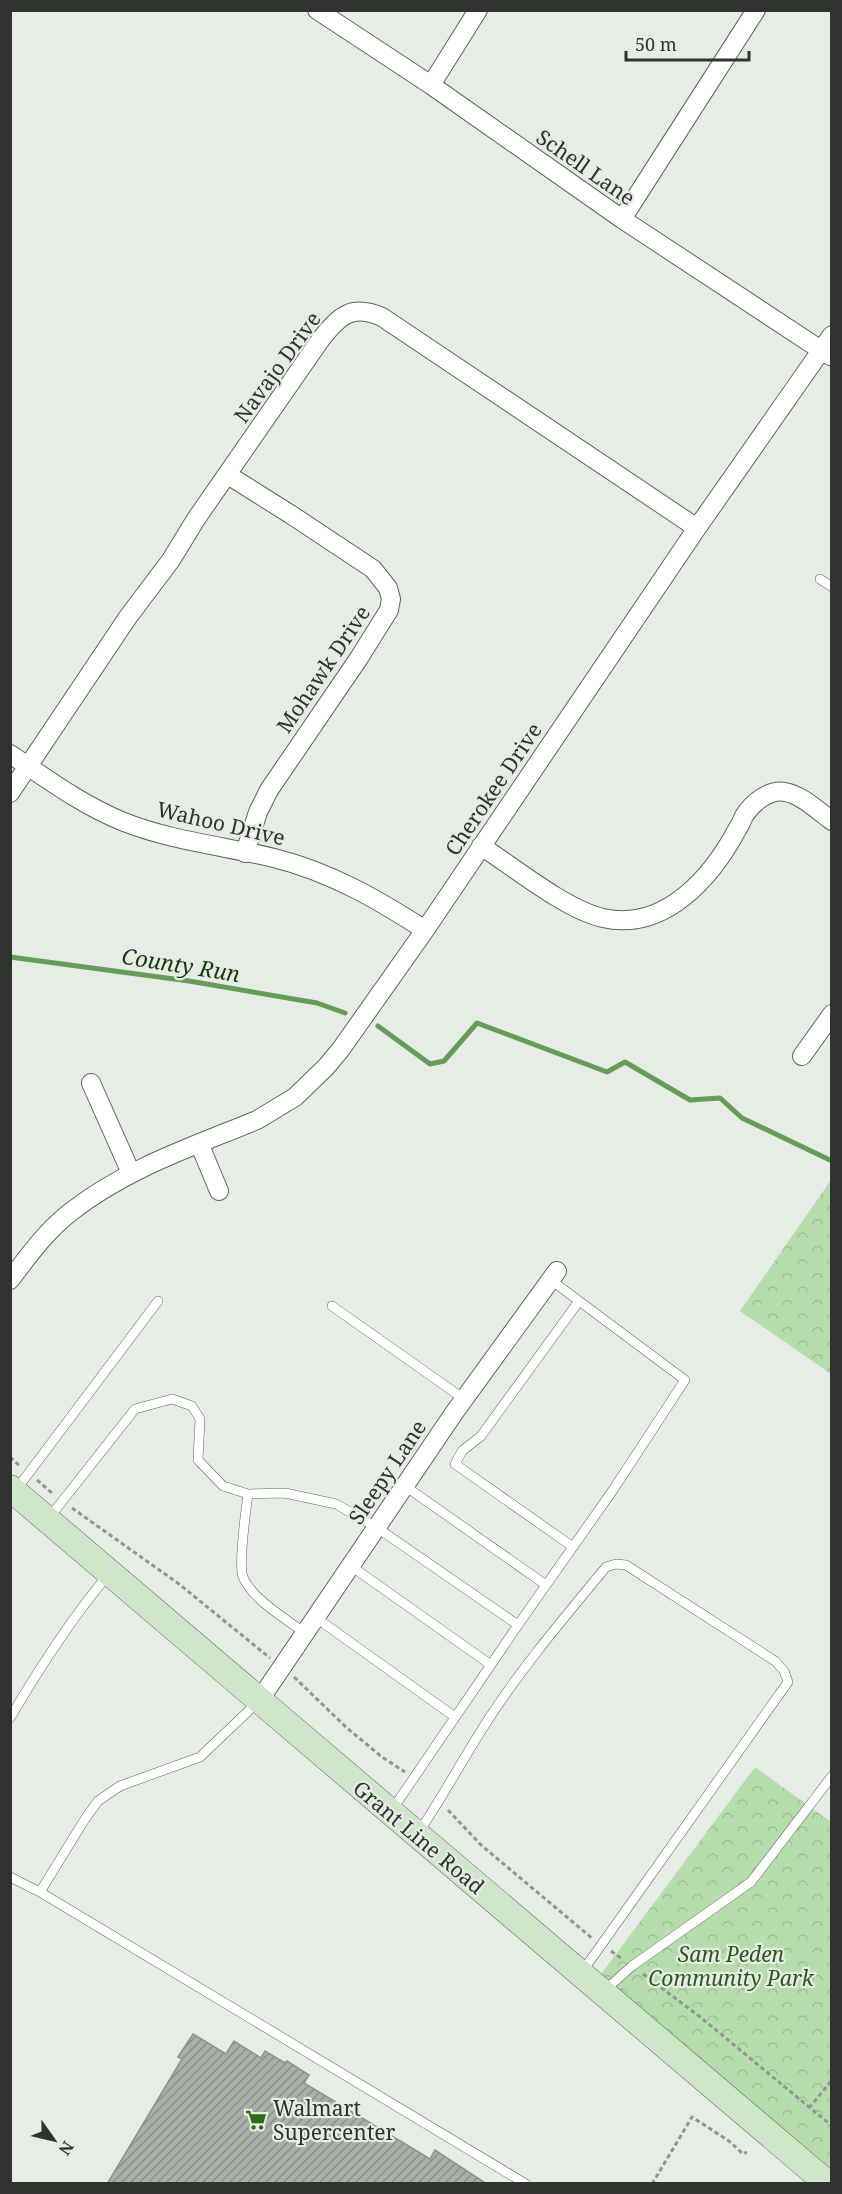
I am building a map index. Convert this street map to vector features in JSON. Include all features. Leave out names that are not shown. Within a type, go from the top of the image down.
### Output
[{"type":"main road","name":"Grant Line Road","points":[[12,1490],[828,2184]]},
{"type":"street","name":"Schell Lane","points":[[317,10],[431,85],[622,219],[828,347]]},
{"type":"street","points":[[431,85],[478,10]]},
{"type":"street","points":[[622,219],[756,10]]},
{"type":"street","name":"Navajo Drive","points":[[10,793],[128,617],[171,560],[196,519],[331,326],[342,316],[354,311],[370,312],[382,317],[697,528]]},
{"type":"street","name":"Cherokee Drive","points":[[10,1280],[38,1243],[72,1211],[130,1173],[257,1120],[295,1098],[341,1049],[426,930],[697,528],[828,347]]},
{"type":"street","name":"Mohawk Drive","points":[[228,476],[373,569],[388,588],[391,599],[389,610],[359,658],[269,790],[258,812],[245,853]]},
{"type":"street","name":"Wahoo Drive","points":[[10,754],[86,804],[124,822],[189,842],[272,858],[310,869],[348,884],[379,900],[426,930]]},
{"type":"street","points":[[481,846],[558,897],[588,912],[603,918],[638,920],[671,906],[699,884],[721,856],[745,814],[764,796],[784,791],[793,794],[831,821]]},
{"type":"street","points":[[802,1056],[831,1014]]},
{"type":"street","points":[[91,1083],[130,1173]]},
{"type":"street","points":[[199,1143],[219,1191]]},
{"type":"street","name":"Sleepy Lane","points":[[259,1701],[464,1399],[554,1276]]},
{"type":"lane","points":[[820,579],[831,587]]},
{"type":"lane","points":[[390,1812],[518,1624],[613,1490],[685,1380],[579,1301],[554,1276]]},
{"type":"lane","points":[[12,1490],[158,1301]]},
{"type":"lane","points":[[573,1547],[455,1464],[462,1451],[481,1436],[579,1301]]},
{"type":"lane","points":[[332,1306],[464,1399]]},
{"type":"lane","points":[[47,1520],[135,1409],[172,1400],[192,1406],[200,1419],[198,1460],[223,1486],[248,1494],[285,1494],[336,1504],[376,1527],[518,1624]]},
{"type":"lane","points":[[405,1486],[546,1585]]},
{"type":"lane","points":[[248,1494],[242,1545],[242,1576],[255,1595],[305,1633]]},
{"type":"lane","points":[[416,1835],[440,1801],[485,1724],[534,1654],[606,1567],[616,1564],[626,1565],[775,1661],[784,1671],[788,1682],[580,1974]]},
{"type":"lane","points":[[351,1566],[491,1665]]},
{"type":"lane","points":[[10,1718],[80,1609],[109,1573]]},
{"type":"lane","points":[[315,1617],[456,1717]]},
{"type":"lane","points":[[40,1892],[98,1801],[120,1786],[200,1757],[259,1701]]},
{"type":"lane","points":[[602,1993],[632,1966],[752,1882],[831,1776]]},
{"type":"lane","points":[[10,1877],[40,1892],[526,2184]]},
{"type":"path","points":[[808,2108],[831,2080]]},
{"type":"path","points":[[652,2184],[692,2117],[729,2141],[742,2154],[747,2152]]},
{"type":"green space","points":[[831,1180],[831,1374],[740,1311]]},
{"type":"green space","name":"Sam Peden Community Park","points":[[755,1767],[831,1822],[831,2178],[593,1985]]},
{"type":"building","name":"Walmart Supercenter","points":[[193,2034],[226,2054],[234,2041],[261,2058],[265,2051],[285,2063],[287,2061],[309,2075],[304,2083],[430,2159],[435,2150],[487,2184],[107,2184],[182,2059],[178,2057]]},
{"type":"waterway","name":"County Run","points":[[10,957],[189,981],[317,1003],[345,1013]]},
{"type":"waterway","name":"County Run","points":[[378,1026],[430,1064],[444,1061],[477,1023],[607,1072],[625,1062],[690,1100],[720,1098],[742,1118],[832,1161]]},
{"type":"place","name":"Walmart Supercenter","points":[[256,2120]]}]
